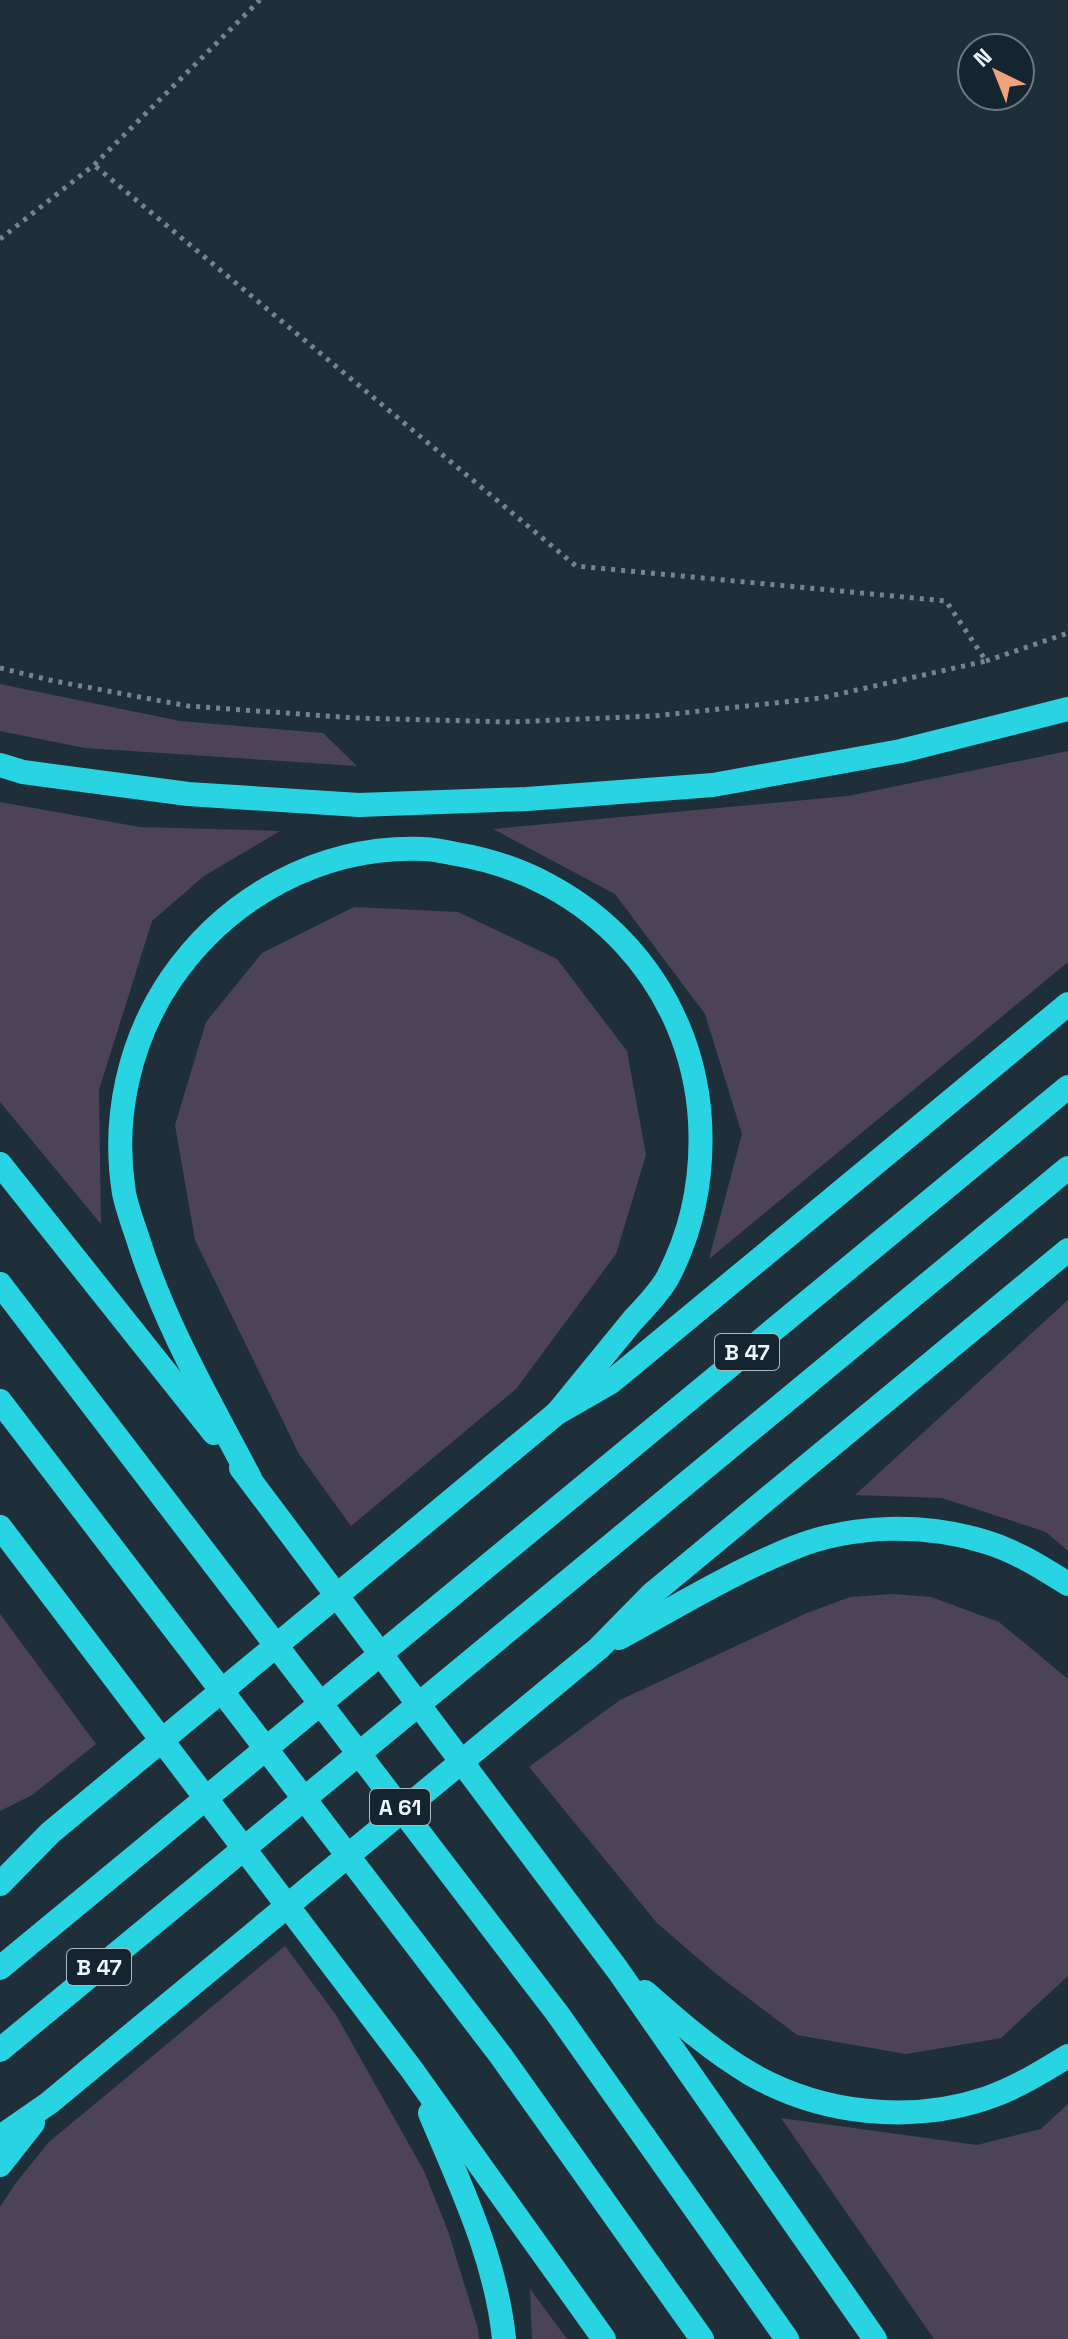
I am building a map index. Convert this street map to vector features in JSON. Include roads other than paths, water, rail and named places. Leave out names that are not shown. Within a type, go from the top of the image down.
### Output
[{"type":"highway","points":[[0,765],[23,772],[188,794],[359,805],[527,799],[713,785],[901,751],[1068,709]]},
{"type":"highway","points":[[250,1478],[172,1329],[143,1257],[124,1194],[120,1129],[130,1065],[154,1003],[191,950],[239,905],[296,873],[359,854],[424,849],[489,859],[550,884],[603,921],[647,969],[680,1026],[698,1089],[702,1154],[692,1219],[667,1279],[557,1413]]},
{"type":"highway","points":[[0,1884],[50,1833],[557,1413],[611,1382],[1068,1004]]},
{"type":"highway","name":"B 47","points":[[0,1968],[1068,1087]]},
{"type":"highway","points":[[0,1164],[250,1478],[617,1969],[875,2339]]},
{"type":"highway","name":"B 47","points":[[0,2050],[1068,1168]]},
{"type":"highway","points":[[0,2137],[49,2103],[599,1648],[652,1594],[1068,1250]]},
{"type":"highway","name":"A 61","points":[[0,1284],[557,2013],[787,2339]]},
{"type":"highway","points":[[0,1401],[501,2056],[702,2339]]},
{"type":"highway","points":[[599,1648],[762,1562],[795,1547],[842,1534],[891,1528],[940,1531],[999,1547],[1032,1561],[1068,1584]]},
{"type":"highway","points":[[3,1532],[412,2070],[604,2339]]},
{"type":"highway","points":[[0,1860],[50,1833]]},
{"type":"highway","points":[[617,1969],[677,2020],[750,2073],[794,2094],[841,2107],[890,2113],[939,2110],[1009,2089],[1032,2079],[1068,2056]]},
{"type":"highway","points":[[412,2070],[475,2219],[501,2306],[504,2339]]},
{"type":"highway","points":[[0,2165],[49,2103]]}]
